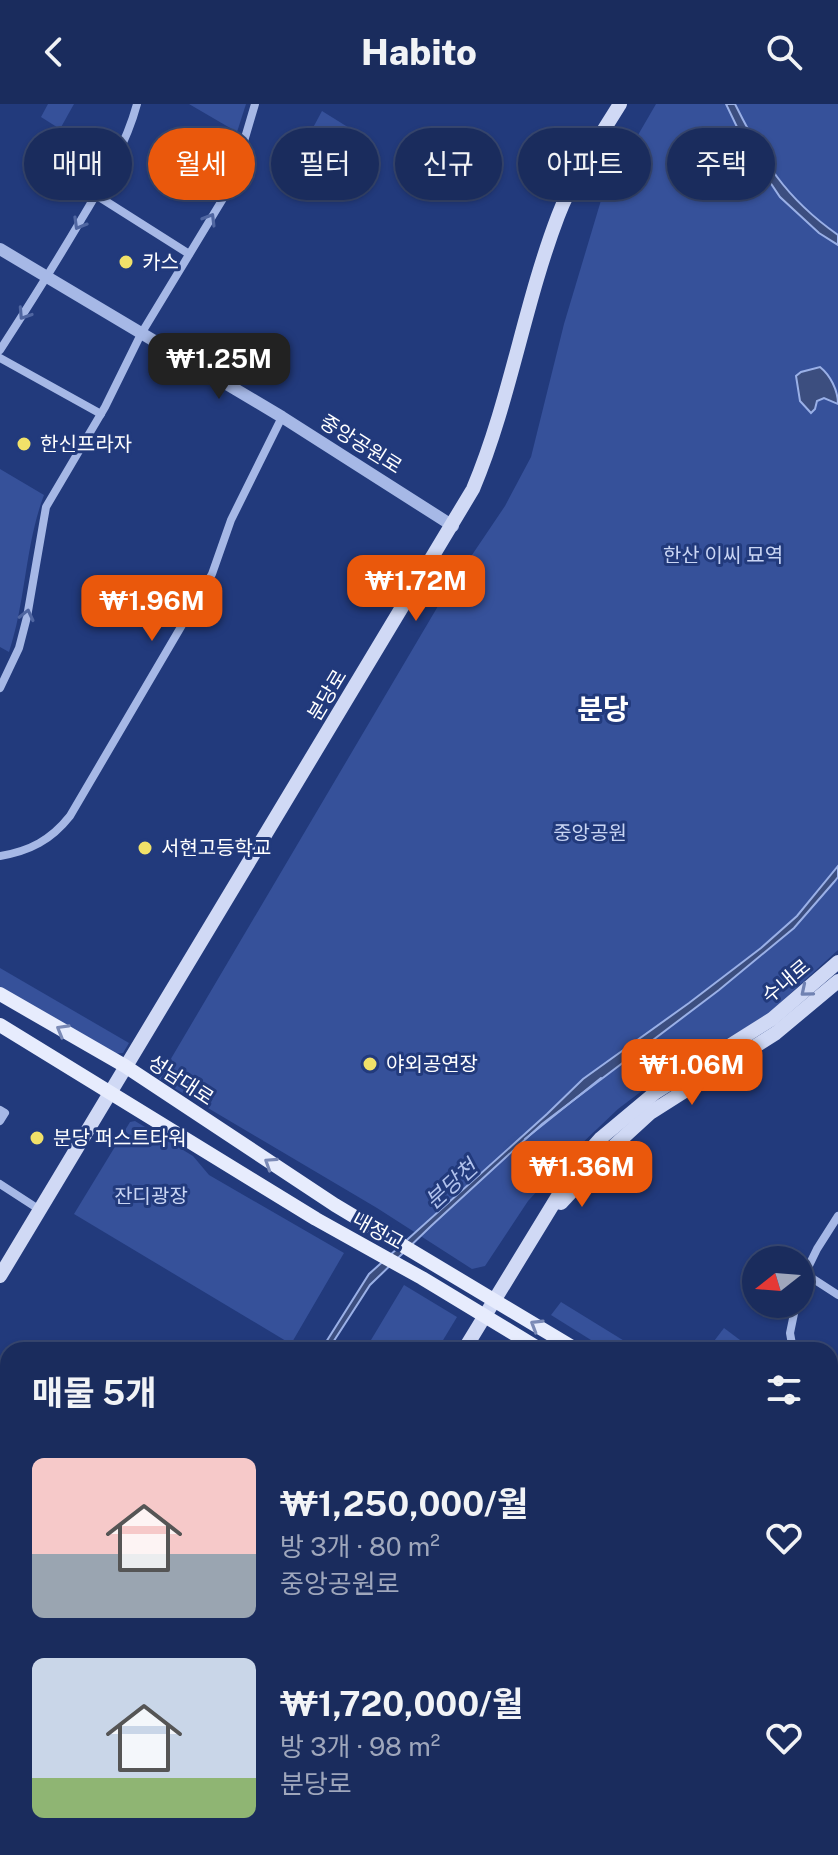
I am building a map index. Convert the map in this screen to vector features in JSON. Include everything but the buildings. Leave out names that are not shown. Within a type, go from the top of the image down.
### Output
[{"type":"main road","name":"분당로","points":[[0,1276],[453,526],[491,448],[533,294],[559,213],[620,104]]},
{"type":"main road","name":"수내로","points":[[469,1342],[577,1165],[617,1122],[656,1092],[772,1019],[838,962]]},
{"type":"main road","name":"수내로","points":[[546,1218],[650,1113],[776,1033],[838,981]]},
{"type":"main road","name":"성남대로","points":[[0,994],[125,1066],[335,1205],[495,1300]]},
{"type":"main road","points":[[0,1025],[111,1091]]},
{"type":"main road","name":"내정교","points":[[111,1091],[316,1219],[485,1316]]},
{"type":"main road","points":[[495,1300],[564,1342]]},
{"type":"main road","points":[[485,1316],[528,1342]]},
{"type":"street","points":[[130,128],[137,104]]},
{"type":"street","points":[[0,688],[19,648],[27,617],[46,507],[101,414],[141,334],[234,175],[255,104]]},
{"type":"street","points":[[0,350],[93,200]]},
{"type":"street","points":[[104,200],[189,254]]},
{"type":"street","name":"중앙공원로","points":[[0,249],[282,417],[453,526]]},
{"type":"street","points":[[0,358],[101,414]]},
{"type":"street","points":[[0,856],[41,843],[57,832],[70,816],[212,574],[231,520],[282,417]]},
{"type":"street","points":[[0,1110],[5,1113],[0,1121]]},
{"type":"street","points":[[0,1184],[40,1210]]},
{"type":"street","points":[[814,1256],[838,1216]]},
{"type":"street","points":[[814,1279],[838,1295]]},
{"type":"street","points":[[792,1342],[793,1318]]},
{"type":"green space","points":[[48,104],[74,104],[61,128],[41,117]]},
{"type":"green space","points":[[189,104],[246,104],[238,128],[230,128]]},
{"type":"green space","name":"중앙공원","points":[[656,104],[838,104],[838,950],[767,1015],[651,1084],[618,1109],[528,1201],[485,1266],[472,1269],[377,1208],[159,1079],[441,601],[505,506],[531,457],[564,324],[601,200],[651,200],[651,128],[642,128]]},
{"type":"green space","points":[[322,111],[349,128],[313,128]]},
{"type":"green space","points":[[0,469],[44,495],[33,533],[9,652],[0,647]]},
{"type":"green space","points":[[0,968],[129,1043],[123,1053],[112,1054],[0,989]]},
{"type":"green space","name":"잔디광장","points":[[135,1121],[193,1156],[209,1175],[344,1253],[292,1342],[74,1214],[130,1122]]},
{"type":"green space","points":[[404,1285],[457,1317],[442,1342],[370,1342]]},
{"type":"green space","points":[[561,1302],[626,1342],[594,1342],[551,1315]]},
{"type":"green space","points":[[724,1328],[740,1340],[739,1342],[713,1342]]},
{"type":"shaded area","points":[[726,104],[735,104],[748,128],[737,128]]},
{"type":"shaded area","points":[[775,174],[803,207],[838,235],[838,245],[819,233],[775,190]]},
{"type":"shaded area","points":[[820,367],[833,383],[838,404],[824,398],[817,401],[811,413],[800,401],[796,376]]},
{"type":"shaded area","points":[[838,866],[838,877],[794,928],[719,990],[542,1124],[370,1285],[333,1342],[326,1342],[369,1274],[583,1079],[689,1003],[797,916]]},
{"type":"waterway","name":"분당천","points":[[525,1139],[601,1078]]},
{"type":"place","name":"카스","points":[[126,262]]},
{"type":"place","name":"한신프라자","points":[[24,444]]},
{"type":"place","name":"서현고등학교","points":[[145,848]]},
{"type":"place","name":"야외공연장","points":[[370,1064]]},
{"type":"place","name":"분당 퍼스트타워","points":[[37,1138]]},
{"type":"district","name":"분당","points":[[603,708]]},
{"type":"park label","name":"한산 이씨 묘역","points":[[723,555]]}]
